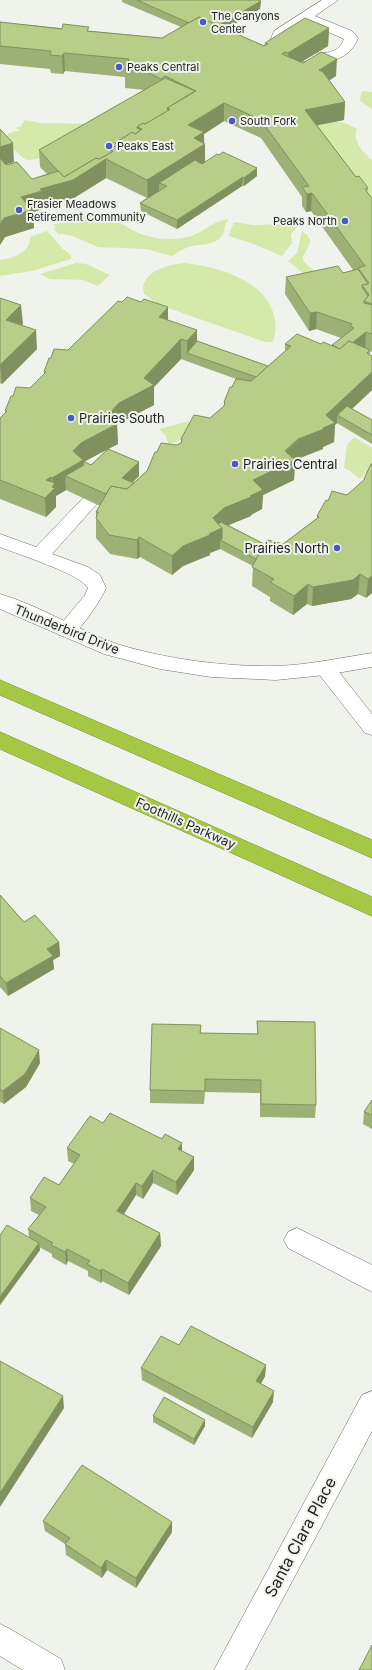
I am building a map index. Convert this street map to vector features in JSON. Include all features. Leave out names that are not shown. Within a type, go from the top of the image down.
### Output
[{"type":"highway","points":[[0,687],[372,849]]},
{"type":"highway","name":"Foothills Parkway","points":[[0,740],[372,907]]},
{"type":"street","name":"Thunderbird Drive","points":[[0,601],[111,649],[160,662],[211,670],[276,673],[324,668],[372,660]]},
{"type":"street","points":[[297,1240],[367,1275],[372,1280]]},
{"type":"street","name":"Santa Clara Place","points":[[229,1670],[372,1404]]},
{"type":"street","points":[[0,1639],[50,1670]]},
{"type":"lane","points":[[284,47],[277,41],[279,34],[331,0]]},
{"type":"lane","points":[[305,17],[347,34],[351,38],[347,47],[331,58],[321,60],[308,58]]},
{"type":"lane","points":[[40,555],[90,501]]},
{"type":"lane","points":[[0,540],[81,572],[93,580],[97,588],[93,598],[66,630]]},
{"type":"lane","points":[[324,668],[372,728]]},
{"type":"green space","points":[[363,91],[372,92],[372,109],[360,101]]},
{"type":"green space","points":[[25,120],[40,123],[96,124],[52,152],[28,160],[4,140],[9,133],[20,130],[15,128],[21,126]]},
{"type":"green space","points":[[337,121],[357,129],[357,142],[365,154],[372,160],[372,210],[312,126]]},
{"type":"green space","points":[[97,213],[110,217],[138,233],[164,239],[184,238],[201,232],[215,223],[229,219],[226,223],[222,236],[217,240],[210,243],[192,246],[179,251],[172,256],[146,249],[98,247],[70,235],[58,234],[54,229],[56,227],[53,225]]},
{"type":"green space","points":[[234,222],[253,225],[282,224],[297,227],[291,234],[292,243],[282,256],[251,243],[228,236]]},
{"type":"green space","points":[[47,231],[63,249],[71,255],[71,259],[32,271],[0,276],[0,260],[20,254],[27,247],[30,237]]},
{"type":"green space","points":[[302,231],[310,240],[303,259],[308,266],[315,271],[308,277],[288,261],[297,253]]},
{"type":"green space","points":[[76,263],[86,264],[110,275],[98,286],[83,280],[50,279],[40,274]]},
{"type":"green space","points":[[185,263],[212,268],[227,273],[240,278],[253,286],[271,307],[276,326],[275,335],[272,342],[265,342],[165,307],[156,303],[144,294],[143,286],[150,275],[163,267]]},
{"type":"green space","points":[[205,417],[195,431],[180,440],[169,444],[165,435],[159,429]]},
{"type":"green space","points":[[354,437],[372,448],[372,467],[360,479],[344,468],[347,445]]},
{"type":"building","points":[[137,0],[261,1],[218,26],[199,17],[189,23]]},
{"type":"building","points":[[199,17],[264,46],[268,44],[265,43],[305,18],[329,28],[288,53],[285,52],[282,54],[303,63],[321,52],[337,59],[319,70],[323,72],[345,102],[305,110],[356,177],[359,176],[368,188],[365,189],[372,199],[372,304],[364,301],[369,295],[362,285],[369,283],[358,268],[365,266],[312,193],[307,194],[302,187],[309,186],[261,120],[224,103],[188,125],[204,132],[194,138],[205,144],[147,180],[106,159],[73,180],[40,189],[42,191],[21,197],[32,210],[4,218],[0,224],[0,158],[6,165],[17,162],[32,179],[59,171],[64,177],[96,158],[99,159],[113,151],[110,149],[118,144],[115,143],[132,132],[135,134],[142,129],[137,127],[170,109],[167,108],[196,91],[165,76],[161,79],[147,72],[125,70],[129,59],[64,53],[62,56],[50,55],[51,51],[0,46],[0,22],[62,29],[63,24],[89,27],[87,31],[162,38]]},
{"type":"building","points":[[165,78],[195,91],[167,108],[169,110],[137,127],[141,130],[135,134],[132,132],[115,143],[117,145],[110,149],[112,152],[99,159],[96,158],[64,177],[39,150]]},
{"type":"building","points":[[0,129],[13,143],[0,147]]},
{"type":"building","points":[[223,152],[257,168],[244,178],[243,177],[177,220],[140,203],[167,186],[159,183],[195,160],[202,164],[217,154],[219,155]]},
{"type":"building","points":[[338,266],[343,273],[358,269],[368,284],[362,285],[368,296],[364,303],[372,305],[372,334],[366,332],[352,343],[349,341],[340,349],[332,345],[354,328],[350,326],[352,324],[317,312],[310,313],[286,277]]},
{"type":"building","name":"Prairies South","points":[[127,297],[141,302],[144,299],[168,307],[159,317],[197,330],[187,341],[181,339],[144,378],[154,385],[119,403],[107,416],[117,424],[81,443],[73,451],[83,460],[46,480],[55,483],[52,487],[55,488],[45,498],[0,480],[0,418],[7,411],[5,411],[16,387],[30,388],[46,372],[44,372],[54,349],[68,350],[118,301],[122,302]]},
{"type":"building","points":[[0,298],[21,305],[6,320],[36,330],[0,365]]},
{"type":"building","name":"Prairies Central","points":[[297,334],[321,344],[323,342],[340,349],[349,341],[370,350],[367,353],[372,356],[372,372],[326,415],[335,423],[298,439],[285,451],[295,460],[253,480],[263,490],[250,496],[251,497],[224,508],[213,518],[222,528],[209,534],[210,535],[183,546],[172,556],[139,537],[137,540],[109,535],[96,518],[98,512],[96,512],[111,486],[127,489],[147,471],[155,452],[157,452],[161,443],[177,445],[181,443],[181,439],[194,415],[210,418],[224,406],[224,402],[230,387],[232,387],[236,379],[251,381],[291,346],[285,344]]},
{"type":"building","points":[[197,341],[268,366],[256,377],[187,353]]},
{"type":"building","points":[[347,406],[372,420],[372,435],[337,415]]},
{"type":"building","points":[[108,449],[139,462],[122,478],[134,483],[127,489],[111,486],[106,494],[65,476],[84,465],[83,461],[91,465]]},
{"type":"building","name":"Prairies North","points":[[371,464],[372,576],[368,579],[360,574],[353,580],[313,587],[308,584],[294,596],[270,582],[274,579],[252,567],[261,550],[263,551],[268,540],[283,544],[319,517],[317,516],[326,500],[328,501],[332,491],[347,495],[365,479]]},
{"type":"building","points":[[221,522],[266,545],[263,551],[261,550],[256,559],[220,540],[222,539],[222,528],[218,524]]},
{"type":"building","points":[[0,895],[24,922],[35,915],[59,942],[47,949],[53,956],[6,983],[0,976]]},
{"type":"building","points":[[257,1021],[315,1022],[316,1105],[261,1104],[261,1080],[205,1079],[205,1091],[150,1090],[152,1024],[201,1025],[200,1033],[258,1034]]},
{"type":"building","points":[[0,1028],[39,1050],[25,1074],[3,1091],[0,1090]]},
{"type":"building","points":[[372,1100],[372,1115],[364,1112]]},
{"type":"building","points":[[110,1113],[162,1139],[165,1134],[182,1143],[178,1149],[194,1157],[176,1182],[153,1170],[142,1186],[136,1183],[117,1211],[160,1233],[128,1283],[102,1269],[100,1271],[87,1264],[90,1261],[67,1249],[65,1252],[51,1245],[53,1243],[28,1229],[46,1207],[30,1198],[44,1177],[59,1185],[80,1155],[67,1148],[90,1116],[103,1123]]},
{"type":"building","points":[[7,1225],[39,1243],[0,1297],[0,1235]]},
{"type":"building","points":[[191,1326],[266,1365],[256,1381],[274,1391],[253,1427],[141,1368],[161,1336],[179,1345]]},
{"type":"building","points":[[0,1361],[63,1396],[0,1493]]},
{"type":"building","points":[[164,1397],[205,1420],[194,1439],[153,1416]]},
{"type":"building","points":[[82,1465],[172,1522],[136,1578],[106,1560],[101,1568],[65,1544],[70,1538],[43,1521]]},
{"type":"building","points":[[372,1645],[372,1670],[359,1670]]},
{"type":"place","name":"The Canyons Center","points":[[203,22]]},
{"type":"place","name":"Peaks Central","points":[[119,67]]},
{"type":"place","name":"South Fork","points":[[232,121]]},
{"type":"place","name":"Peaks East","points":[[109,146]]},
{"type":"place","name":"Frasier Meadows Retirement Community","points":[[19,210]]},
{"type":"place","name":"Peaks North","points":[[345,221]]},
{"type":"place","name":"Prairies South","points":[[71,418]]},
{"type":"place","name":"Prairies Central","points":[[235,464]]},
{"type":"place","name":"Prairies North","points":[[337,548]]}]
